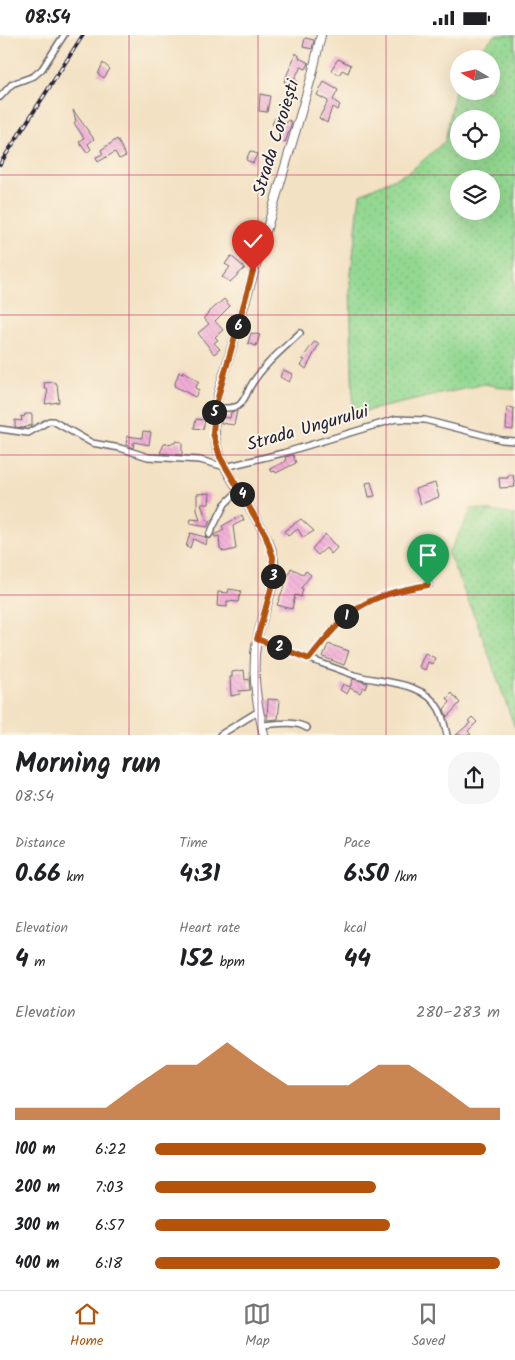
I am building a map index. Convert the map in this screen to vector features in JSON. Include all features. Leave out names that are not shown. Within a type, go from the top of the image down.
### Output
[{"type":"main road","name":"Strada Coroiești","points":[[264,735],[259,711],[254,663],[257,639],[271,589],[273,557],[265,534],[227,470],[214,441],[215,408],[312,75],[321,35]]},
{"type":"street","points":[[0,97],[12,84],[34,76],[42,69],[64,35]]},
{"type":"street","points":[[215,408],[228,409],[238,406],[262,370],[300,333]]},
{"type":"street","name":"Strada Ungurului","points":[[0,429],[28,433],[49,421],[53,421],[92,443],[120,448],[148,457],[200,460],[227,470],[396,419],[425,420],[502,440],[515,441]]},
{"type":"street","points":[[209,535],[225,503],[240,490]]},
{"type":"street","points":[[309,659],[341,619],[357,607],[398,590],[428,585]]},
{"type":"street","points":[[257,639],[370,680],[399,684],[428,697],[438,708],[447,735]]},
{"type":"street","points":[[220,735],[259,711]]},
{"type":"street","points":[[262,725],[287,723],[301,724],[307,728]]},
{"type":"green space","points":[[495,35],[515,35],[515,390],[485,384],[353,414],[350,282],[360,194],[411,171],[445,141],[450,116],[450,160],[500,160],[500,110],[451,110],[453,100],[500,100],[500,50],[480,50]]},
{"type":"green space","points":[[473,508],[515,515],[515,728],[478,625],[448,553]]},
{"type":"building","points":[[305,38],[314,40],[312,49],[303,47]]},
{"type":"building","points":[[296,53],[299,58],[309,63],[306,69],[301,67],[294,79],[298,82],[294,86],[284,82]]},
{"type":"building","points":[[338,59],[351,65],[348,73],[342,70],[339,75],[331,70]]},
{"type":"building","points":[[103,63],[110,69],[104,78],[98,74]]},
{"type":"building","points":[[324,82],[338,90],[333,100],[340,105],[337,110],[332,107],[327,123],[319,118],[328,101],[317,95]]},
{"type":"building","points":[[260,94],[270,96],[267,112],[259,111]]},
{"type":"building","points":[[73,110],[94,139],[88,144],[91,149],[87,153],[79,142],[84,138],[74,123],[76,121]]},
{"type":"building","points":[[275,118],[286,124],[288,120],[292,122],[285,143],[279,140],[280,129],[272,124]]},
{"type":"building","points":[[117,139],[126,156],[119,159],[115,152],[98,162],[96,157],[103,154],[101,150]]},
{"type":"building","points":[[250,151],[257,154],[253,163],[246,160]]},
{"type":"building","points":[[231,256],[245,268],[230,282],[222,277],[230,267],[225,264]]},
{"type":"building","points":[[224,299],[230,306],[215,321],[223,330],[215,337],[218,340],[214,343],[220,349],[214,354],[198,333],[209,324],[204,318],[207,314]]},
{"type":"building","points":[[251,333],[260,335],[256,346],[248,343]]},
{"type":"building","points":[[314,342],[319,344],[306,369],[301,365],[305,360],[302,359]]},
{"type":"building","points":[[283,370],[293,374],[289,382],[280,377]]},
{"type":"building","points":[[183,371],[199,382],[195,388],[199,390],[195,397],[174,386],[179,372],[182,374]]},
{"type":"building","points":[[54,382],[57,384],[59,402],[45,404],[48,389],[45,389],[44,383]]},
{"type":"building","points":[[507,407],[514,408],[513,430],[506,429]]},
{"type":"building","points":[[237,411],[234,425],[221,423],[222,417],[230,418],[231,412]]},
{"type":"building","points":[[25,414],[32,414],[32,425],[23,428],[15,427],[15,420],[22,421],[21,416],[24,417]]},
{"type":"building","points":[[196,419],[205,420],[203,429],[194,428]]},
{"type":"building","points":[[143,431],[151,432],[149,445],[134,442],[133,448],[126,445],[127,436],[142,438]]},
{"type":"building","points":[[176,441],[182,442],[182,455],[160,453],[164,444],[175,443]]},
{"type":"building","points":[[293,455],[296,463],[276,473],[275,471],[272,472],[270,469],[286,461],[285,457]]},
{"type":"building","points":[[508,475],[513,475],[515,487],[500,488],[499,478],[508,478]]},
{"type":"building","points":[[371,482],[375,496],[369,497],[366,483]]},
{"type":"building","points":[[435,483],[439,497],[421,504],[415,489]]},
{"type":"building","points":[[210,493],[209,504],[201,504],[207,521],[210,521],[207,527],[190,524],[191,519],[200,520],[197,510],[197,494]]},
{"type":"building","points":[[242,515],[244,520],[233,526],[236,549],[224,552],[220,548],[219,536],[215,537],[214,535],[224,530],[222,526]]},
{"type":"building","points":[[301,519],[314,531],[303,538],[298,529],[288,536],[284,531]]},
{"type":"building","points":[[190,533],[205,537],[207,539],[206,545],[193,539],[190,548],[186,547]]},
{"type":"building","points":[[325,534],[337,548],[331,554],[326,548],[318,555],[312,549]]},
{"type":"building","points":[[291,568],[303,574],[306,571],[311,575],[301,588],[303,589],[301,597],[295,595],[292,609],[277,605]]},
{"type":"building","points":[[229,589],[241,591],[238,602],[227,601],[227,607],[217,606],[218,592],[228,593]]},
{"type":"building","points":[[328,644],[349,651],[344,665],[323,657]]},
{"type":"building","points":[[425,653],[435,658],[432,664],[428,662],[425,670],[419,667]]},
{"type":"building","points":[[244,670],[245,680],[249,679],[250,690],[239,691],[240,694],[231,696],[230,677],[232,677],[232,672]]},
{"type":"building","points":[[353,679],[368,683],[366,689],[363,687],[360,693],[350,688],[347,694],[340,690],[343,684],[350,687]]},
{"type":"building","points":[[452,693],[460,703],[447,717],[444,709],[450,702],[447,698]]},
{"type":"building","points":[[268,699],[280,700],[278,719],[267,720]]},
{"type":"building","points":[[472,717],[477,722],[468,731],[471,735],[456,735],[470,723],[468,721]]},
{"type":"railway","points":[[0,164],[83,35]]},
{"type":"route","points":[[253,271],[215,408],[213,433],[216,449],[265,534],[273,557],[274,574],[257,639],[309,659],[341,619],[357,607],[398,590],[428,585]]}]
